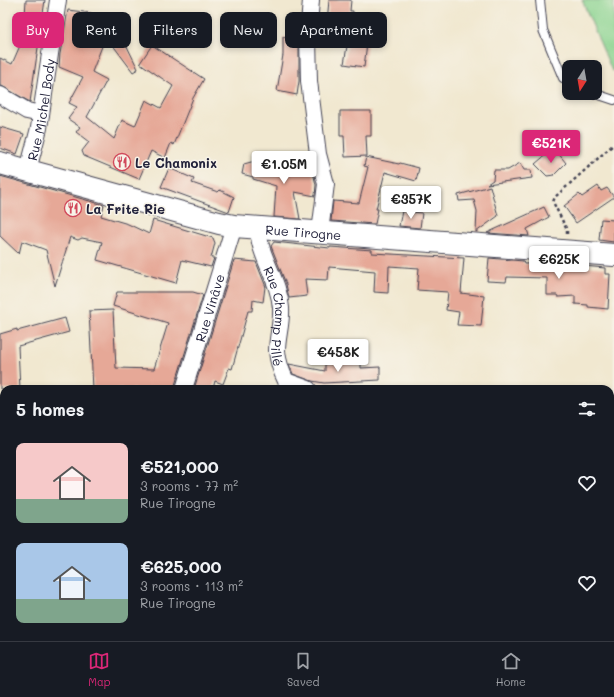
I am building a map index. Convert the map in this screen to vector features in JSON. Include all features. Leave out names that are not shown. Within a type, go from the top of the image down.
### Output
[{"type":"street","name":"Rue Michel Body","points":[[28,170],[39,128],[58,0]]},
{"type":"street","points":[[311,0],[308,38],[309,81],[318,154],[326,184],[320,232]]},
{"type":"street","points":[[0,95],[27,111],[41,114]]},
{"type":"street","name":"Rue Tirogne","points":[[0,163],[218,224],[565,252],[614,254]]},
{"type":"street","name":"Rue Vinâve","points":[[185,385],[234,226]]},
{"type":"street","name":"Rue Champ Pillé","points":[[258,228],[258,240],[276,283],[281,307],[281,328],[277,351],[280,368],[286,381],[297,385]]},
{"type":"lane","points":[[540,0],[543,30],[562,76]]},
{"type":"lane","points":[[602,96],[614,100]]},
{"type":"path","points":[[565,252],[567,230],[553,202],[555,197],[614,144]]},
{"type":"green space","points":[[582,0],[614,0],[614,70],[612,71]]},
{"type":"building","points":[[26,0],[45,0],[43,12],[25,12]]},
{"type":"building","points":[[329,0],[351,0],[350,11],[353,12],[328,12]]},
{"type":"building","points":[[68,10],[83,12],[72,12],[72,48],[101,48],[92,72],[107,80],[87,117],[114,139],[122,120],[135,126],[146,100],[161,108],[173,86],[140,63],[150,48],[157,48],[204,79],[193,98],[174,145],[171,143],[165,158],[151,151],[139,179],[84,156],[82,151],[89,142],[76,132],[80,127],[68,119],[77,107],[69,103],[83,77],[59,67],[61,48],[64,48],[64,32]]},
{"type":"building","points":[[283,37],[285,37],[285,48],[299,48],[299,81],[297,95],[277,91],[283,55]]},
{"type":"building","points":[[19,48],[38,48],[30,102],[0,85],[0,58],[12,64]]},
{"type":"building","points":[[115,48],[128,48],[138,69],[133,72]]},
{"type":"building","points":[[347,48],[366,48],[364,67],[344,64]]},
{"type":"building","points":[[340,111],[371,111],[371,136],[366,136],[367,156],[345,157],[344,136],[340,136]]},
{"type":"building","points":[[0,127],[24,134],[17,154],[0,148]]},
{"type":"building","points":[[548,153],[552,159],[558,153],[566,163],[554,175],[547,176],[535,164]]},
{"type":"building","points":[[366,157],[419,168],[416,181],[385,172],[376,209],[378,209],[375,224],[331,221],[333,201],[359,203],[368,167],[364,166]]},
{"type":"building","points":[[251,162],[281,162],[278,170],[312,168],[316,185],[315,196],[295,192],[300,219],[274,217],[276,186],[242,174],[244,164]]},
{"type":"building","points":[[520,163],[524,170],[531,170],[532,178],[487,184],[493,180],[494,170],[508,170]]},
{"type":"building","points":[[169,168],[194,179],[192,183],[218,192],[220,190],[234,197],[229,212],[161,187]]},
{"type":"building","points":[[0,176],[104,205],[101,216],[128,224],[149,234],[153,220],[213,238],[215,243],[211,258],[214,258],[211,267],[182,260],[176,283],[97,260],[102,242],[82,238],[78,240],[70,237],[55,286],[46,250],[22,241],[19,254],[0,236]]},
{"type":"building","points":[[490,186],[498,216],[476,232],[477,211],[474,200],[459,201],[458,195]]},
{"type":"building","points":[[598,186],[601,191],[607,188],[614,197],[576,223],[564,206],[579,194],[582,197]]},
{"type":"building","points":[[544,207],[549,217],[527,229],[529,236],[487,233]]},
{"type":"building","points":[[402,211],[422,213],[420,228],[399,226]]},
{"type":"building","points":[[601,219],[614,220],[614,242],[599,240]]},
{"type":"building","points":[[274,242],[330,248],[372,250],[372,253],[464,258],[461,293],[484,296],[481,326],[457,325],[459,312],[446,310],[448,292],[417,290],[419,268],[389,266],[388,293],[374,292],[375,271],[329,267],[328,280],[305,279],[307,296],[289,298],[286,284],[271,246]]},
{"type":"building","points":[[489,258],[523,261],[524,264],[548,263],[548,267],[572,267],[572,265],[605,268],[605,274],[610,274],[608,309],[575,304],[575,296],[558,297],[557,295],[547,295],[547,278],[507,277],[506,282],[487,281]]},
{"type":"building","points":[[234,260],[256,262],[266,287],[263,302],[253,300],[252,311],[248,311],[232,369],[229,368],[223,384],[215,381],[214,385],[195,385]]},
{"type":"building","points":[[117,292],[193,292],[203,295],[175,385],[93,385],[89,311],[113,310],[116,368],[154,369],[168,323],[113,306]]},
{"type":"building","points":[[65,318],[69,332],[18,346],[20,385],[0,385],[0,334],[17,329],[17,331]]},
{"type":"building","points":[[361,362],[361,368],[380,367],[380,380],[324,383],[312,381],[293,374],[289,364],[325,371],[325,364]]},
{"type":"place","name":"Le Chamonix","points":[[122,162]]},
{"type":"place","name":"La Frite Rie","points":[[73,208]]}]
